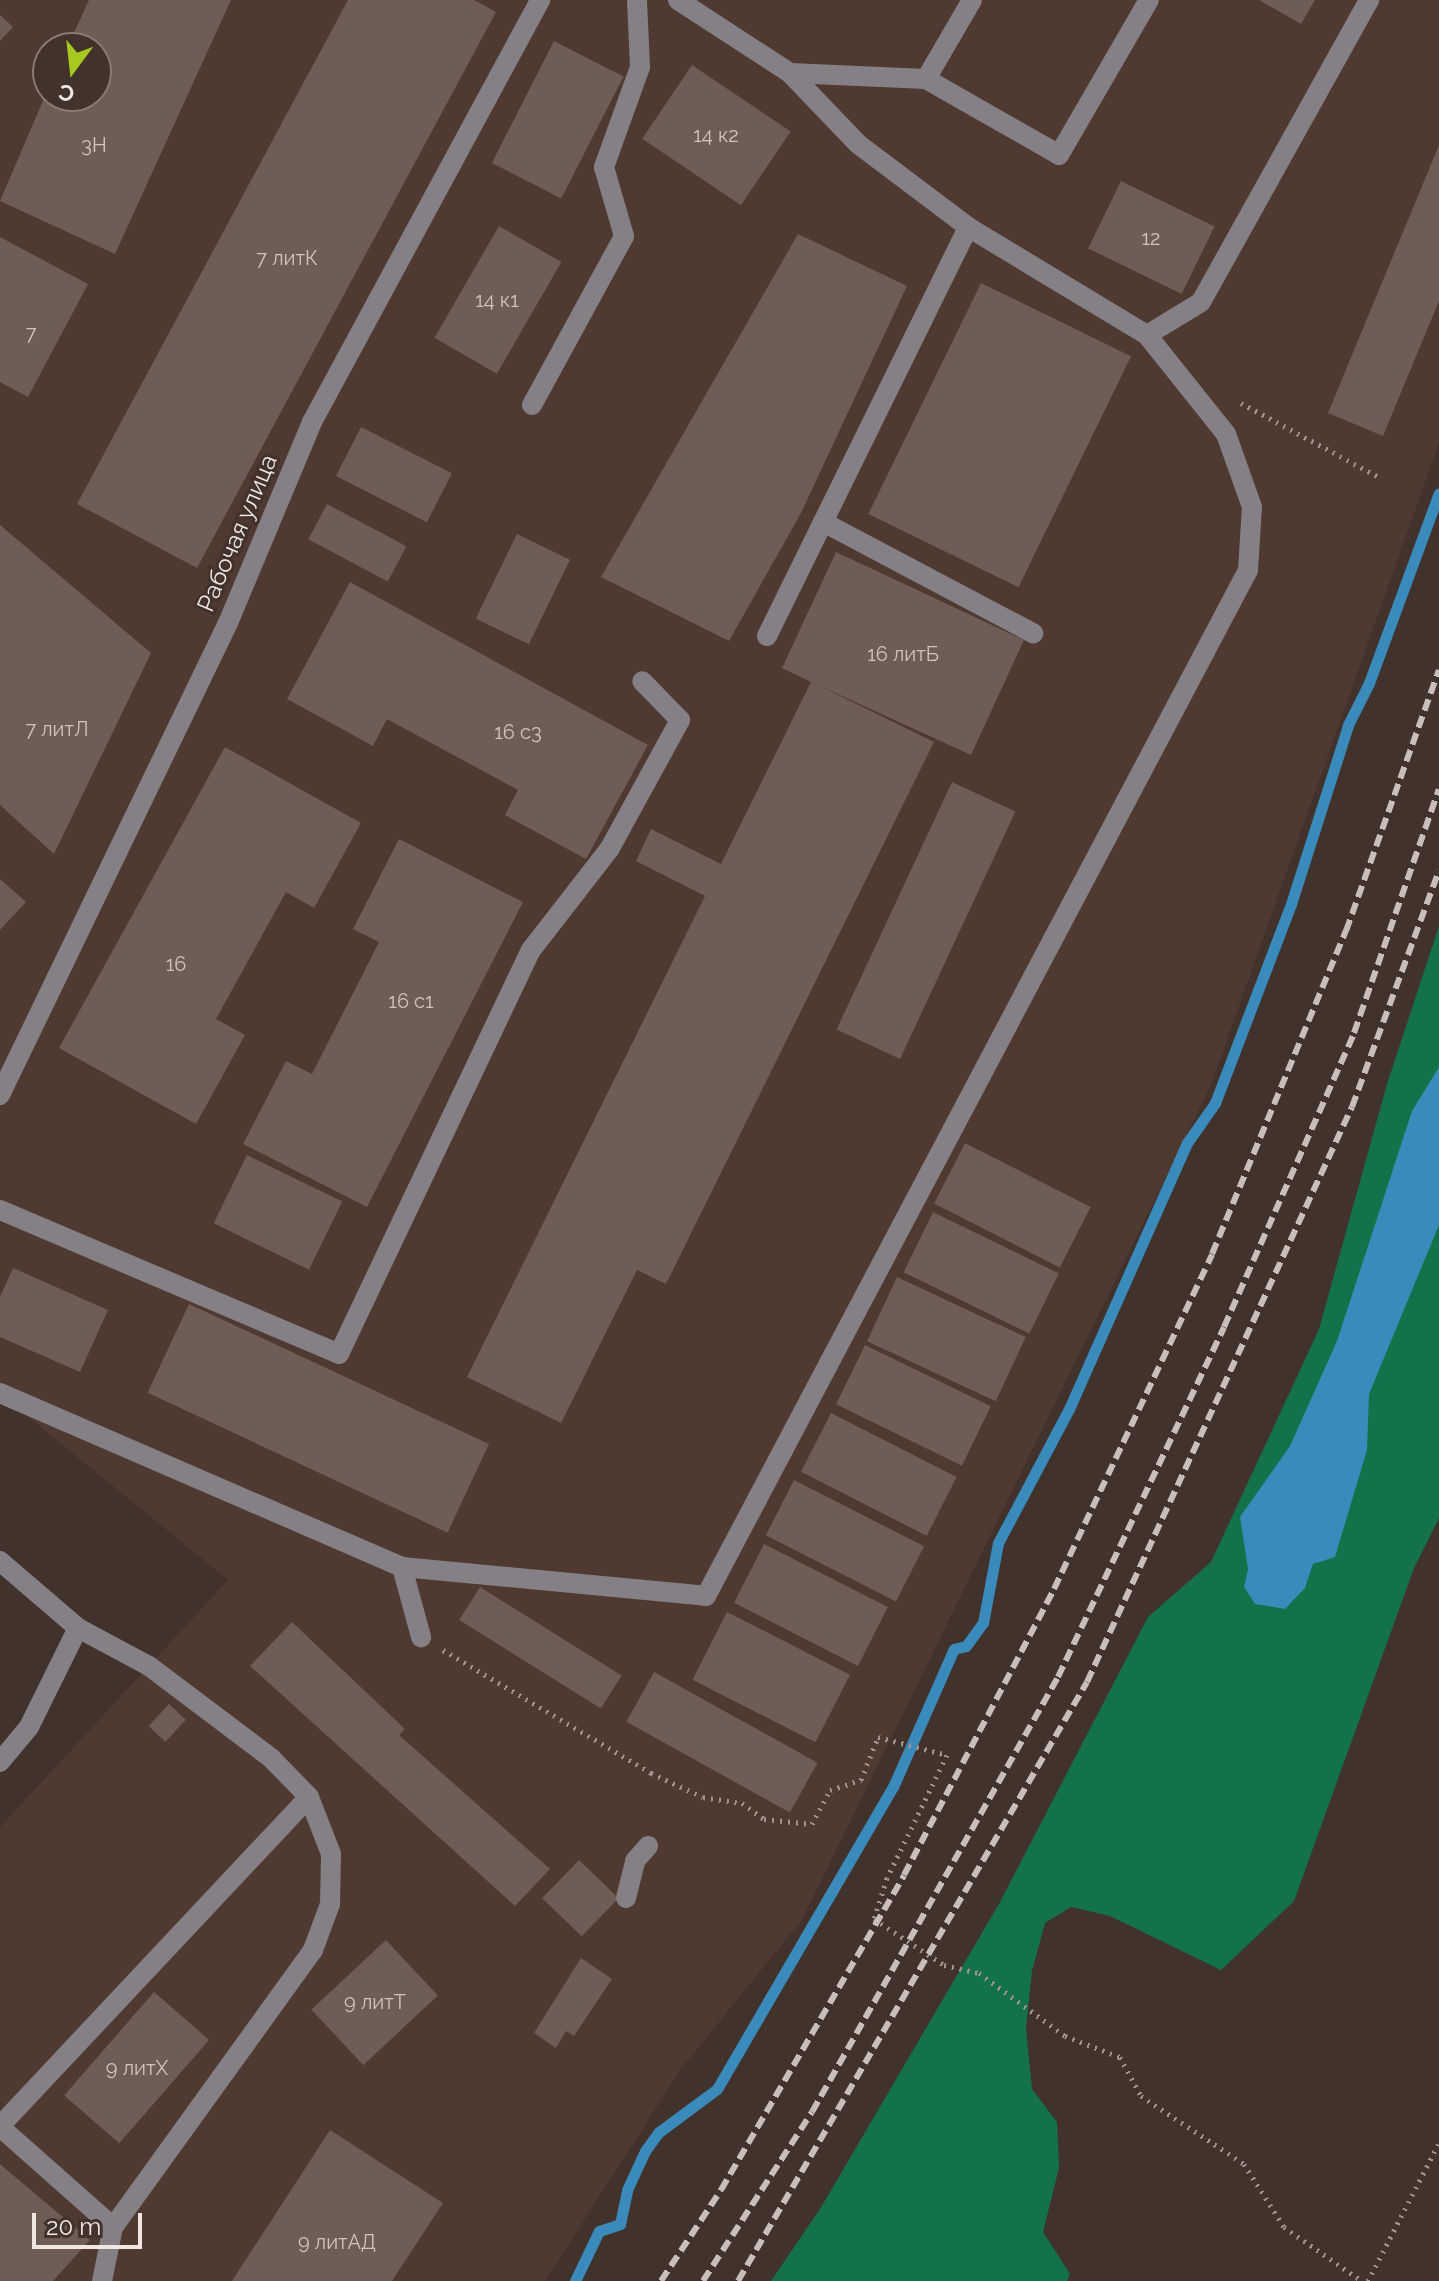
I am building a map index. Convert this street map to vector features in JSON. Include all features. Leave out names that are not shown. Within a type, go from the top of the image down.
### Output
[{"type":"street","name":"Рабочая улица","points":[[0,1095],[228,623],[312,422],[540,0]]},
{"type":"street","points":[[532,405],[624,236],[604,167],[640,67],[637,0]]},
{"type":"street","points":[[0,1393],[402,1567],[706,1596],[1248,570],[1252,507],[1226,434],[1147,335],[968,227],[858,144],[790,73],[678,0]]},
{"type":"street","points":[[926,79],[972,0]]},
{"type":"street","points":[[790,73],[926,79],[1059,155],[1149,0]]},
{"type":"street","points":[[1147,335],[1201,302],[1369,0]]},
{"type":"street","points":[[767,636],[968,227]]},
{"type":"street","points":[[823,522],[1033,633]]},
{"type":"street","points":[[0,1210],[339,1354],[531,950],[610,848],[680,720],[642,681]]},
{"type":"street","points":[[0,1561],[78,1628],[149,1666],[200,1701],[309,1797],[331,1854],[330,1904],[313,1950],[113,2227],[102,2281]]},
{"type":"street","points":[[402,1567],[421,1637]]},
{"type":"street","points":[[0,1762],[29,1727],[78,1628]]},
{"type":"street","points":[[113,2227],[0,2127],[309,1797]]},
{"type":"street","points":[[626,1898],[635,1861],[648,1846]]},
{"type":"path","points":[[1230,398],[1381,478]]},
{"type":"path","points":[[421,1637],[602,1747],[703,1797],[742,1803],[764,1819],[812,1824],[830,1790],[861,1780],[878,1737],[947,1755],[887,1878],[874,1919],[944,1965],[979,1973],[1065,2036],[1120,2057],[1141,2096],[1244,2164],[1284,2227],[1362,2281]]},
{"type":"path","points":[[1368,2281],[1439,2143]]},
{"type":"shaded area","points":[[0,0],[1439,0],[1439,443],[1211,1085],[802,1920],[681,2069],[545,2281],[0,2281],[0,1827],[228,1580],[0,1394]]},
{"type":"green space","points":[[1439,926],[1439,1518],[1414,1568],[1294,1901],[1221,1970],[1110,1916],[1071,1907],[1045,1923],[1032,1971],[1026,2029],[1032,2089],[1057,2122],[1059,2168],[1043,2232],[1070,2274],[1067,2281],[771,2281],[820,2209],[1000,1902],[1148,1617],[1211,1562],[1319,1329],[1387,1084]]},
{"type":"water","points":[[1439,1067],[1439,1225],[1369,1394],[1367,1450],[1335,1557],[1313,1564],[1305,1588],[1285,1609],[1255,1604],[1244,1587],[1248,1569],[1240,1517],[1290,1446],[1337,1341],[1412,1111]]},
{"type":"building","points":[[89,0],[231,0],[115,254],[0,201],[38,112],[112,112],[112,32],[74,32]]},
{"type":"building","points":[[348,0],[474,0],[496,12],[197,568],[77,504]]},
{"type":"building","points":[[1259,0],[1315,0],[1301,24]]},
{"type":"building","points":[[0,15],[13,27],[0,41]]},
{"type":"building","points":[[554,41],[623,76],[561,198],[492,163]]},
{"type":"building","points":[[692,65],[791,132],[741,205],[642,139]]},
{"type":"building","points":[[1439,145],[1439,301],[1383,436],[1328,413]]},
{"type":"building","points":[[1121,181],[1214,227],[1182,294],[1088,248]]},
{"type":"building","points":[[499,226],[561,262],[497,374],[434,338]]},
{"type":"building","points":[[798,234],[907,286],[801,513],[729,641],[601,577]]},
{"type":"building","points":[[0,237],[88,284],[28,397],[0,382]]},
{"type":"building","points":[[981,283],[1131,356],[1018,587],[868,514]]},
{"type":"building","points":[[361,427],[452,473],[427,522],[336,476]]},
{"type":"building","points":[[327,504],[406,546],[388,582],[308,539]]},
{"type":"building","points":[[0,525],[151,653],[54,854],[0,805]]},
{"type":"building","points":[[517,534],[570,560],[529,644],[476,618]]},
{"type":"building","points":[[836,552],[1024,640],[971,755],[818,685],[934,742],[666,1284],[637,1270],[561,1423],[467,1377],[705,896],[636,861],[651,829],[721,864],[811,682],[782,668]]},
{"type":"building","points":[[350,582],[648,745],[586,859],[505,815],[518,790],[387,719],[373,746],[287,699]]},
{"type":"building","points":[[225,747],[361,823],[314,908],[286,892],[216,1019],[245,1035],[196,1124],[59,1048]]},
{"type":"building","points":[[952,782],[1015,812],[900,1059],[837,1029]]},
{"type":"building","points":[[399,839],[523,902],[367,1207],[243,1144],[286,1061],[312,1074],[379,942],[353,929]]},
{"type":"building","points":[[0,879],[26,902],[0,930]]},
{"type":"building","points":[[965,1143],[1091,1207],[1060,1268],[934,1204]]},
{"type":"building","points":[[247,1155],[342,1201],[309,1270],[214,1223]]},
{"type":"building","points":[[933,1212],[1059,1273],[1029,1334],[904,1272]]},
{"type":"building","points":[[13,1268],[108,1310],[80,1372],[0,1337],[0,1297]]},
{"type":"building","points":[[897,1277],[1026,1337],[996,1401],[867,1341]]},
{"type":"building","points":[[189,1304],[489,1444],[448,1533],[148,1393]]},
{"type":"building","points":[[865,1345],[991,1406],[962,1466],[836,1404]]},
{"type":"building","points":[[831,1413],[957,1477],[927,1536],[801,1472]]},
{"type":"building","points":[[794,1480],[924,1546],[896,1602],[766,1535]]},
{"type":"building","points":[[764,1544],[888,1607],[858,1666],[734,1603]]},
{"type":"building","points":[[480,1587],[622,1675],[601,1709],[459,1620]]},
{"type":"building","points":[[727,1612],[850,1675],[815,1742],[692,1680]]},
{"type":"building","points":[[292,1622],[405,1729],[399,1735],[550,1869],[515,1906],[250,1666]]},
{"type":"building","points":[[654,1672],[818,1763],[790,1813],[626,1722]]},
{"type":"building","points":[[169,1704],[186,1720],[165,1742],[149,1726]]},
{"type":"building","points":[[579,1860],[619,1898],[582,1936],[542,1898]]},
{"type":"building","points":[[386,1940],[438,1996],[363,2065],[311,2010]]},
{"type":"building","points":[[581,1958],[612,1979],[574,2036],[566,2031],[556,2048],[534,2033]]},
{"type":"building","points":[[154,1992],[209,2040],[119,2143],[64,2095]]},
{"type":"building","points":[[330,2130],[443,2203],[392,2281],[232,2281]]},
{"type":"building","points":[[0,2164],[90,2240],[53,2281],[0,2281]]},
{"type":"waterway","points":[[575,2281],[599,2231],[620,2224],[627,2190],[645,2151],[659,2132],[717,2089],[893,1787],[954,1649],[966,1646],[983,1623],[998,1543],[1069,1409],[1187,1143],[1215,1103],[1291,904],[1348,725],[1369,683],[1439,493]]},
{"type":"railway","points":[[661,2281],[721,2190],[904,1875],[1054,1589],[1212,1254],[1346,931],[1439,670]]},
{"type":"railway","points":[[703,2281],[812,2112],[1058,1677],[1224,1327],[1354,1033],[1439,789]]},
{"type":"railway","points":[[738,2281],[1087,1682],[1352,1107],[1439,871]]}]
